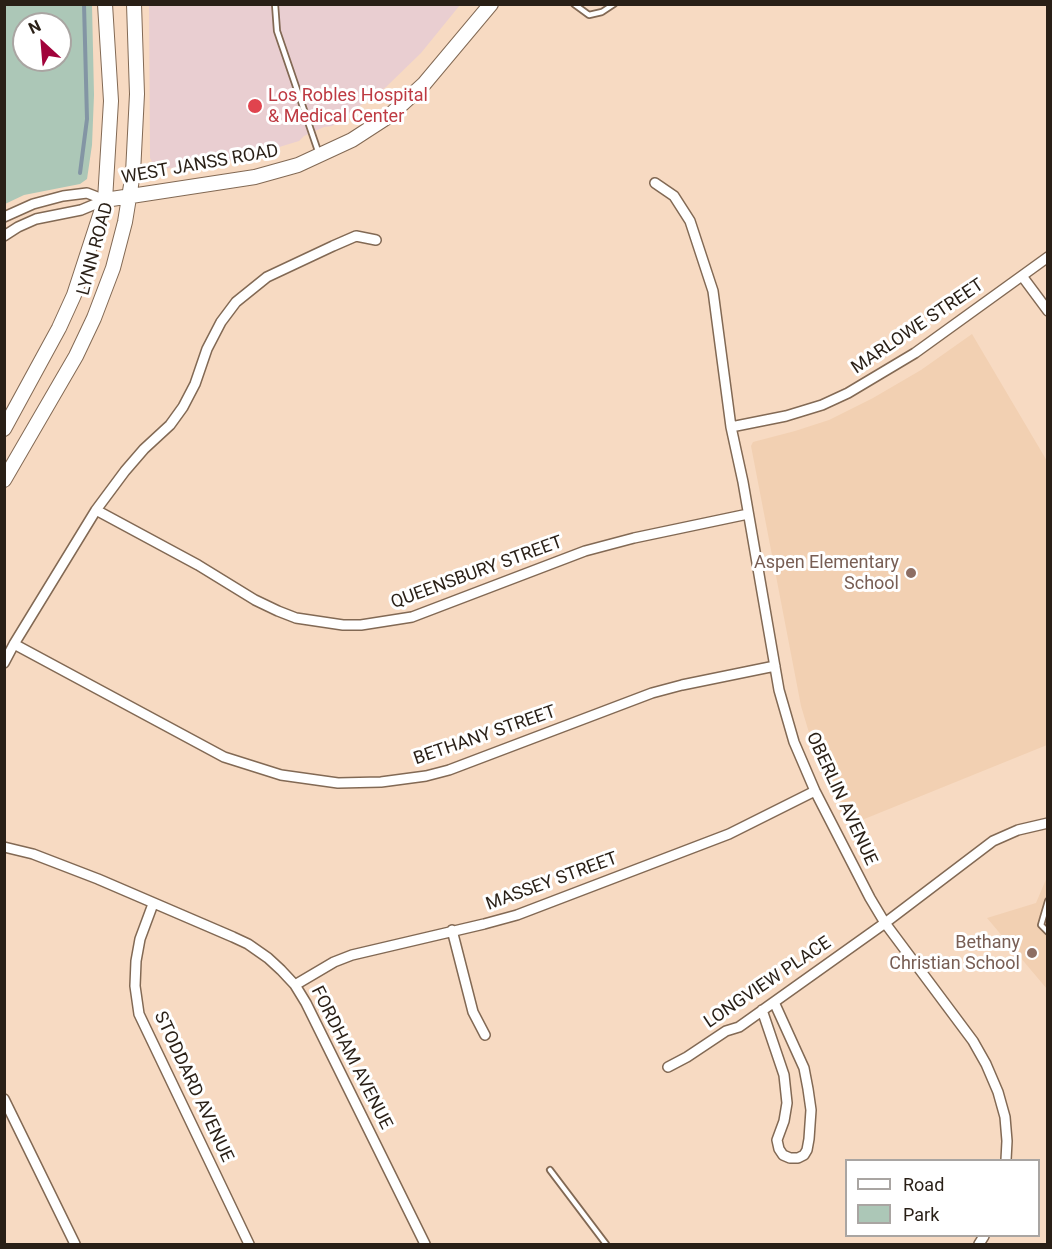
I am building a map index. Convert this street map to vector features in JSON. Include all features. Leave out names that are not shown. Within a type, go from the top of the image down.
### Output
[{"type":"main road","name":"LYNN ROAD","points":[[4,429],[59,328],[74,295],[105,200],[111,101],[105,4]]},
{"type":"main road","name":"LYNN ROAD","points":[[4,480],[76,356],[94,318],[113,268],[125,222],[133,173],[136,123],[134,4]]},
{"type":"main road","name":"WEST JANSS ROAD","points":[[105,200],[255,177],[320,156],[360,135],[404,103],[442,65],[490,4]]},
{"type":"street","name":"OBERLIN AVENUE","points":[[655,183],[674,196],[690,221],[713,291],[731,427],[787,722],[815,791],[870,898],[885,922],[973,1041],[986,1064],[998,1092],[1005,1117],[1006,1159]]},
{"type":"street","name":"WEST JANSS ROAD","points":[[4,217],[33,204],[63,196],[87,193],[105,200]]},
{"type":"street","name":"WEST JANSS ROAD","points":[[4,236],[18,226],[36,219],[81,210],[105,200]]},
{"type":"street","points":[[4,663],[96,510],[125,471],[144,449],[170,425],[183,407],[195,384],[207,349],[220,322],[236,302],[267,277],[333,246],[356,236],[376,240]]},
{"type":"street","name":"MARLOWE STREET","points":[[731,427],[786,416],[822,405],[848,393],[915,353],[1047,257]]},
{"type":"street","points":[[1022,276],[1047,311]]},
{"type":"street","name":"QUEENSBURY STREET","points":[[96,510],[188,559],[278,612],[296,618],[343,625],[379,623],[412,617],[585,551],[748,513]]},
{"type":"street","name":"BETHANY STREET","points":[[14,644],[224,757],[281,775],[338,783],[426,776],[448,770],[652,693],[775,666]]},
{"type":"street","name":"MASSEY STREET","points":[[295,985],[334,962],[352,955],[517,915],[729,834],[815,791]]},
{"type":"street","name":"LONGVIEW PLACE","points":[[668,1067],[726,1031],[739,1027],[993,841],[1018,830],[1047,823]]},
{"type":"street","name":"FORDHAM AVENUE","points":[[4,847],[33,854],[98,879],[248,944],[268,958],[295,985],[306,1003],[425,1245]]},
{"type":"street","name":"STODDARD AVENUE","points":[[153,904],[140,939],[136,961],[135,986],[139,1014],[249,1245]]},
{"type":"street","points":[[452,930],[473,1012],[485,1035]]},
{"type":"street","points":[[762,1010],[772,1034],[784,1076],[787,1103],[784,1122],[777,1140],[778,1149],[783,1155],[798,1158],[804,1155],[809,1139],[811,1110],[808,1089],[804,1068],[774,1002]]},
{"type":"street","points":[[4,1099],[75,1245]]},
{"type":"lane","points":[[275,4],[277,31],[320,156]]},
{"type":"lane","points":[[574,4],[589,15],[602,12],[614,4]]},
{"type":"lane","points":[[1047,902],[1041,925],[1047,932]]},
{"type":"lane","points":[[550,1170],[606,1245]]},
{"type":"shaded area","name":"Los Robles Hospital & Medical Center","points":[[149,5],[460,5],[421,53],[386,87],[332,126],[304,136],[299,141],[229,161],[162,169],[154,166],[150,158]]},
{"type":"shaded area","name":"Aspen Elementary School","points":[[972,334],[1047,461],[1047,745],[852,824],[810,736],[801,706],[751,446],[753,442],[829,420],[873,398],[921,370]]},
{"type":"shaded area","name":"Bethany Christian School","points":[[1047,877],[1047,989],[987,918],[1036,903]]},
{"type":"green space","points":[[5,4],[92,5],[94,95],[92,145],[87,179],[80,184],[24,195],[5,204]]},
{"type":"waterway","points":[[80,173],[87,119],[84,4]]},
{"type":"place","name":"Los Robles Hospital & Medical Center","points":[[255,106]]},
{"type":"place","name":"Aspen Elementary School","points":[[911,573]]},
{"type":"place","name":"Bethany Christian School","points":[[1032,953]]}]
